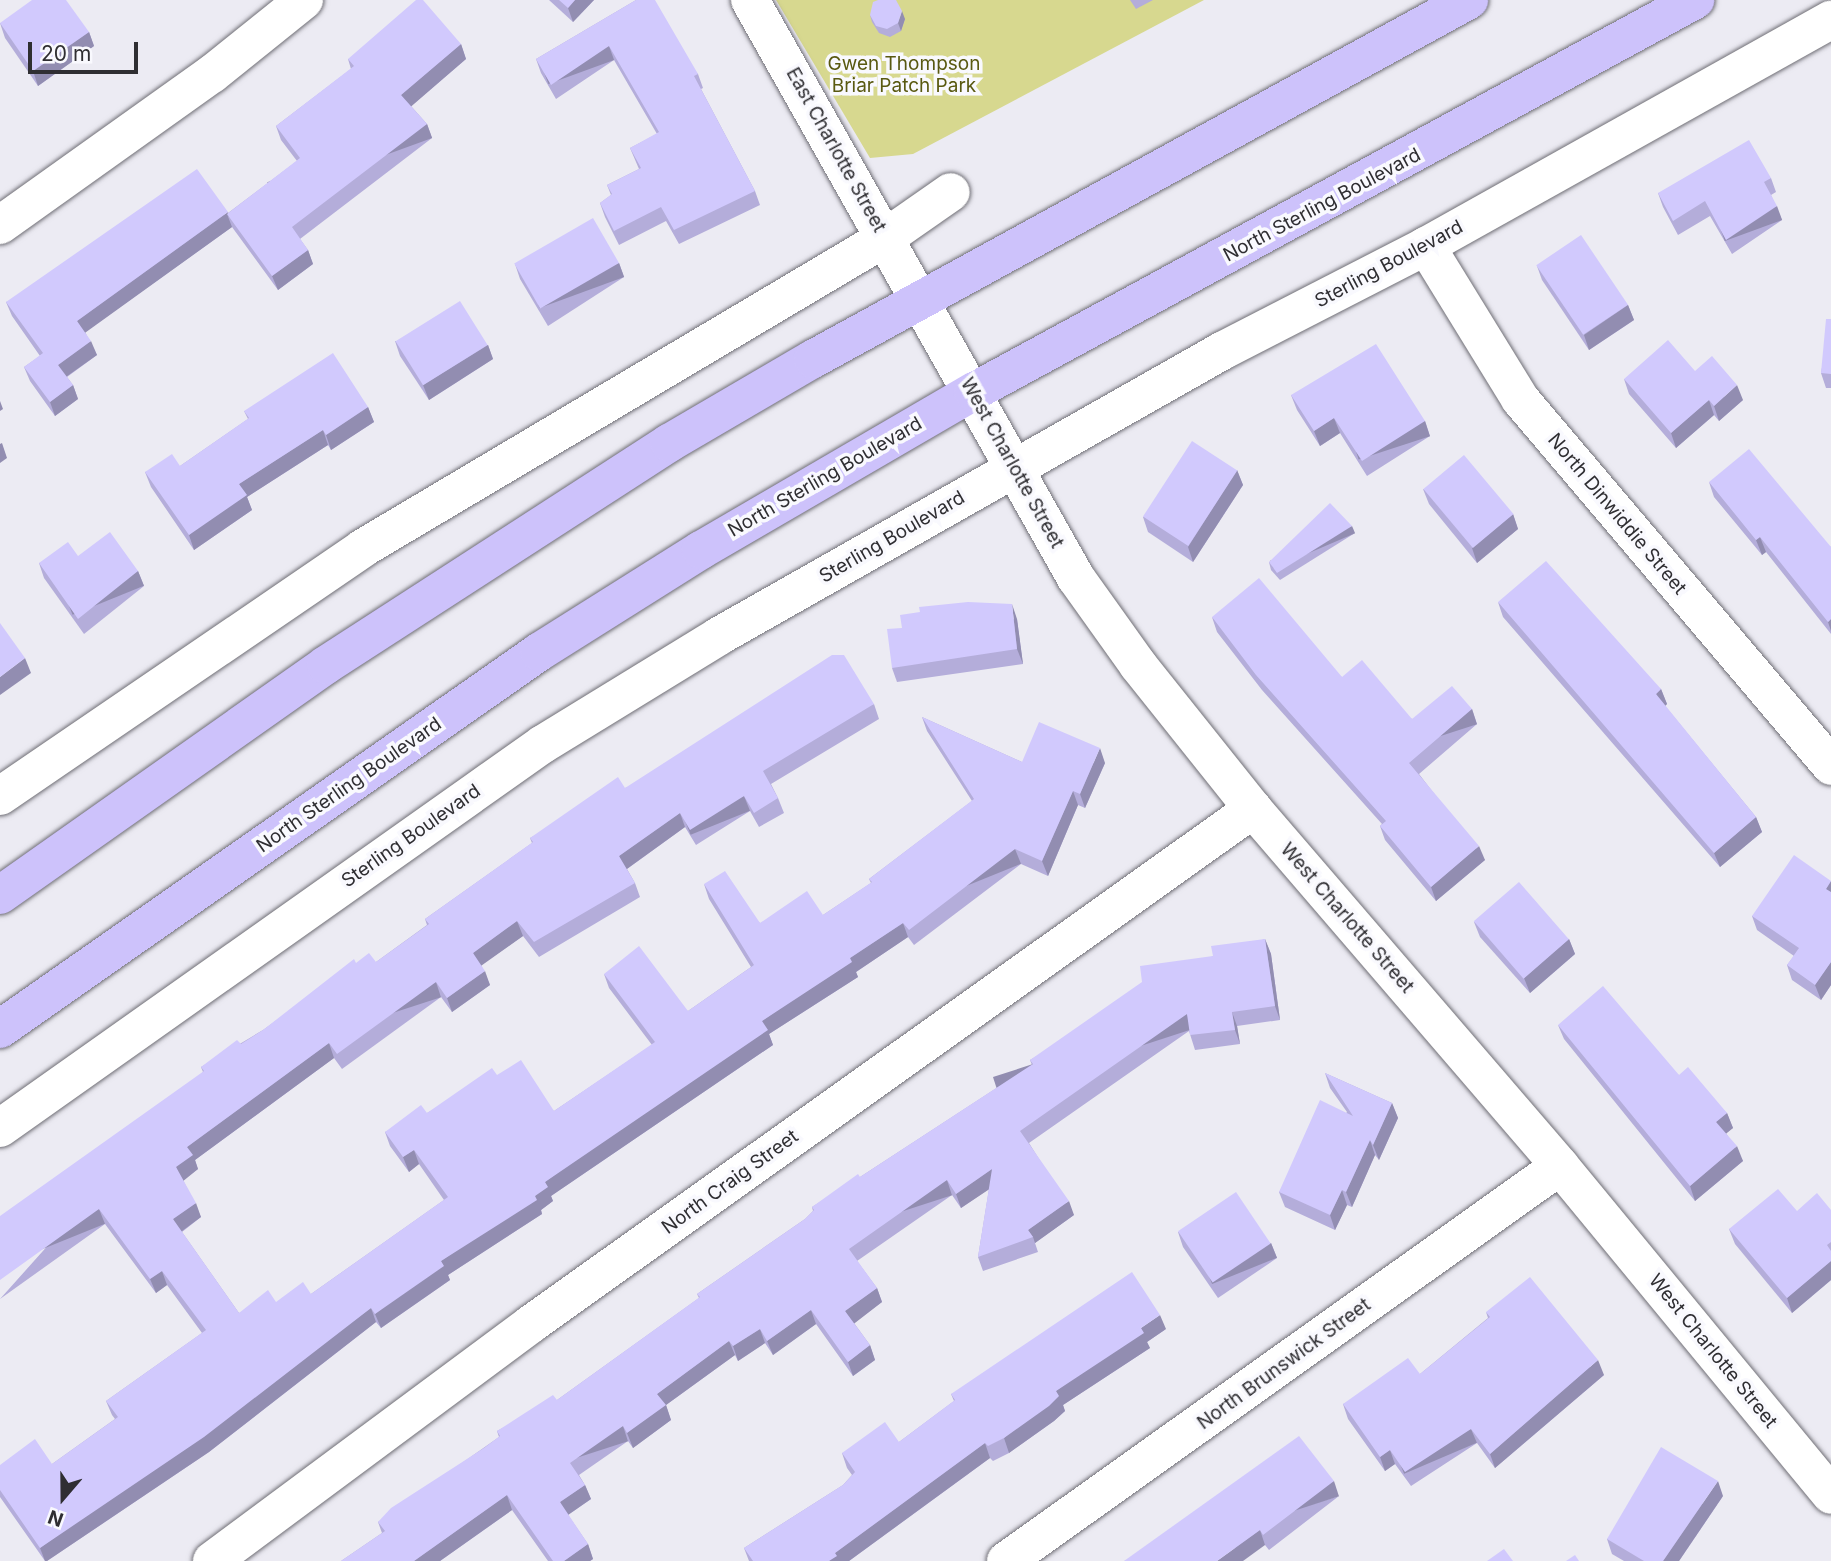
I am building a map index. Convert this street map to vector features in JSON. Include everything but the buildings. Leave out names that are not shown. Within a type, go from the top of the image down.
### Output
[{"type":"main road","points":[[0,895],[315,673],[499,550],[669,443],[1469,0]]},
{"type":"main road","name":"North Sterling Boulevard","points":[[0,1029],[539,652],[712,543],[972,392],[1695,0]]},
{"type":"street","points":[[0,225],[212,74],[304,0]]},
{"type":"street","name":"East Charlotte Street","points":[[750,0],[885,239],[918,303]]},
{"type":"street","name":"Sterling Boulevard","points":[[0,1128],[542,744],[719,636],[1222,351],[1426,246],[1828,31]]},
{"type":"street","points":[[0,796],[363,548],[885,239],[951,192]]},
{"type":"street","name":"North Dinwiddie Street","points":[[1426,246],[1520,400],[1831,766]]},
{"type":"street","name":"West Charlotte Street","points":[[918,303],[1015,466],[1076,578],[1253,808],[1560,1166],[1831,1495]]},
{"type":"street","name":"North Craig Street","points":[[212,1561],[542,1316],[1253,808]]},
{"type":"street","name":"North Brunswick Street","points":[[1006,1561],[1560,1166]]},
{"type":"green space","name":"Gwen Thompson Briar Patch Park","points":[[776,0],[1204,0],[913,154],[870,158]]}]
